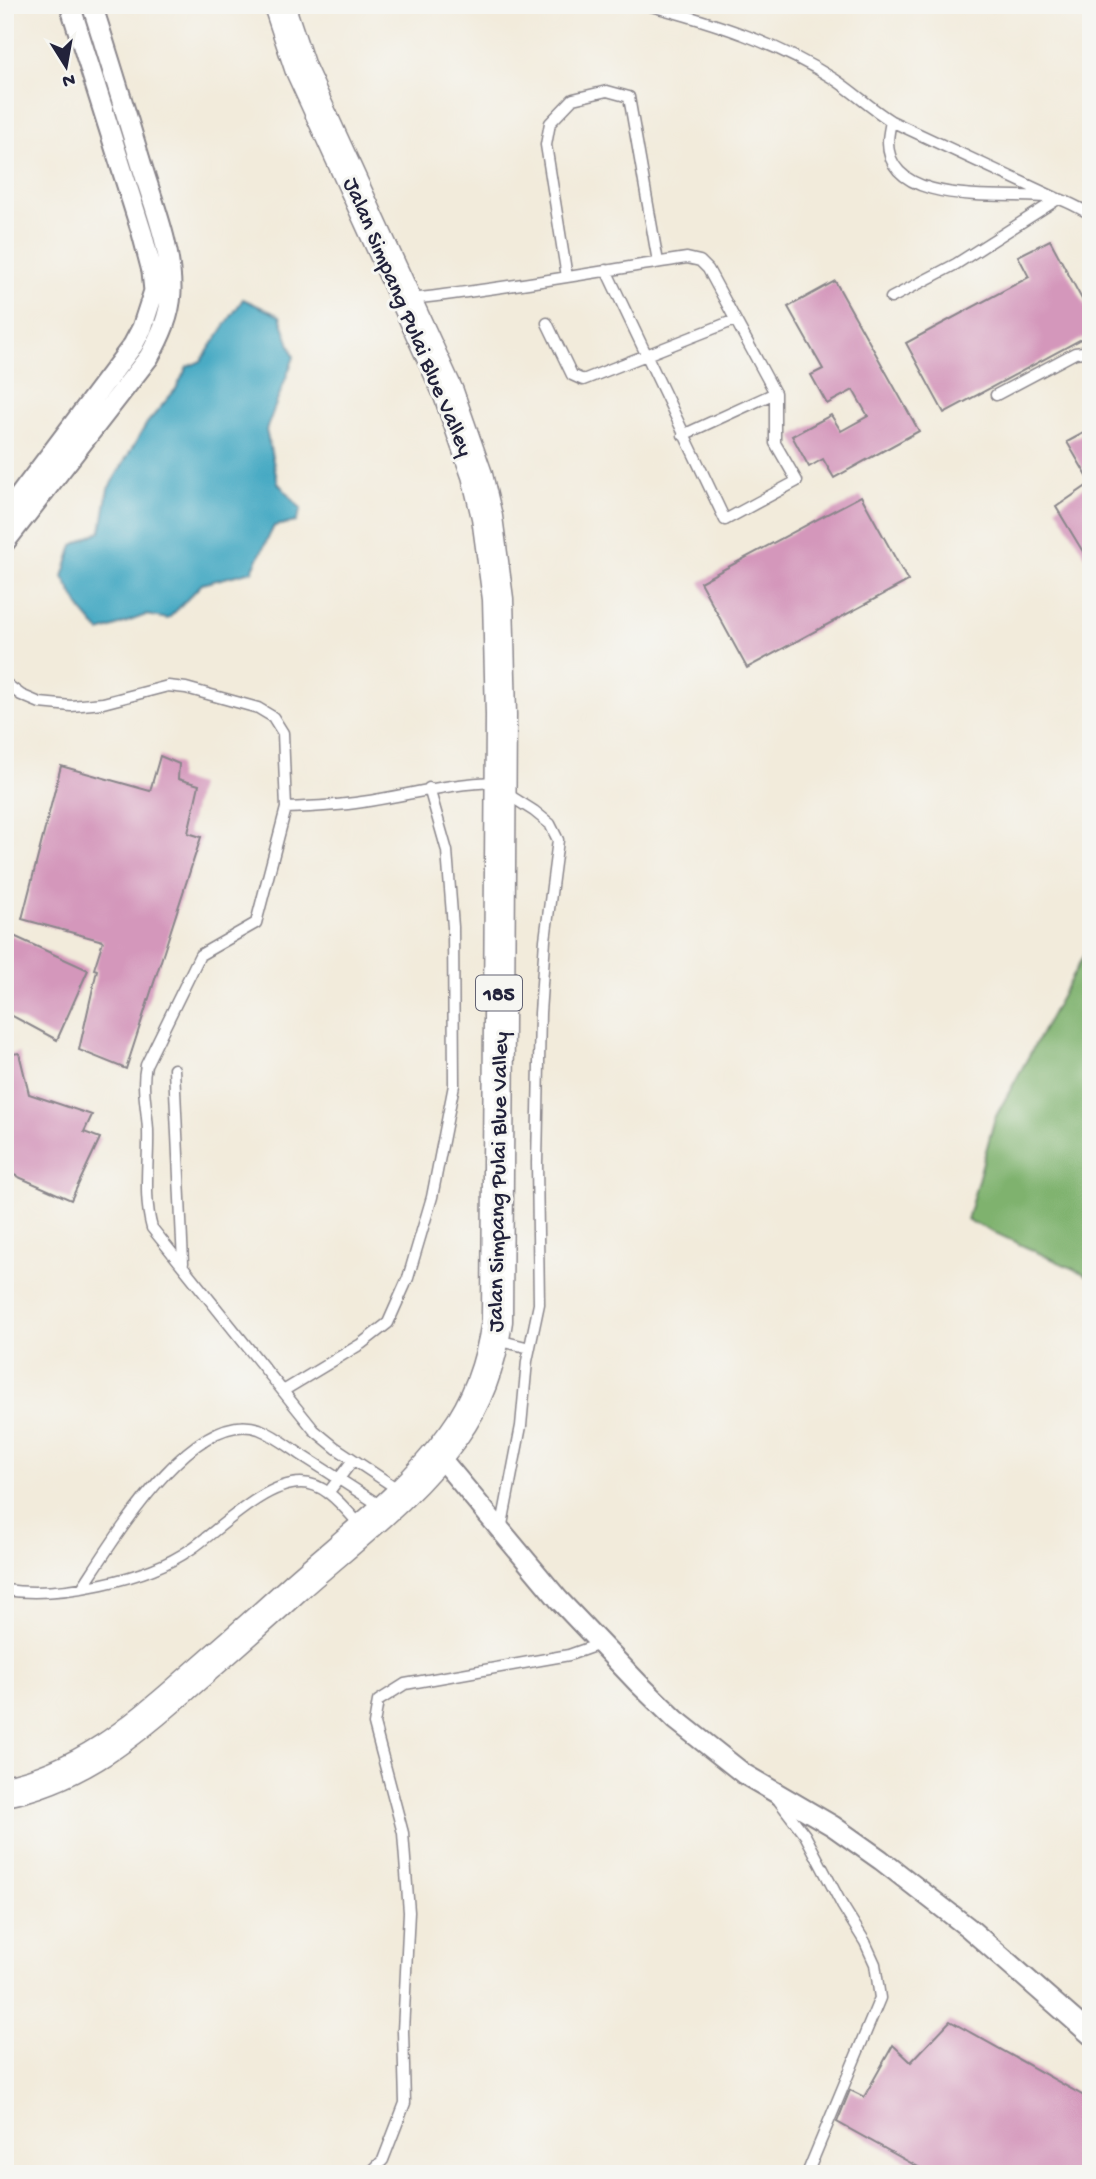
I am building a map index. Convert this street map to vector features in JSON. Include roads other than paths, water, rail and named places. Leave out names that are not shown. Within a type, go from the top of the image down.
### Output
[{"type":"main road","name":"Jalan Simpang Pulai Blue Valley","points":[[5,1791],[45,1780],[71,1769],[126,1735],[383,1509],[438,1455],[470,1408],[483,1382],[495,1340],[499,1285],[501,786],[498,599],[487,517],[465,438],[407,300],[300,68],[279,5]]},
{"type":"street","points":[[5,542],[149,357],[168,315],[70,5]]},
{"type":"street","points":[[5,515],[133,345],[150,309],[162,292],[169,267],[161,228],[92,5]]},
{"type":"street","points":[[438,1455],[600,1644],[676,1720],[744,1774],[833,1826],[912,1884],[970,1929],[1091,2035]]},
{"type":"lane","points":[[647,5],[710,22],[797,58],[836,80],[871,109],[891,121],[1091,214]]},
{"type":"lane","points":[[567,277],[546,145],[550,123],[573,99],[607,92],[629,97],[658,262]]},
{"type":"lane","points":[[891,121],[888,141],[894,165],[904,176],[923,186],[949,193],[1058,198]]},
{"type":"lane","points":[[891,298],[956,264],[1058,198]]},
{"type":"lane","points":[[407,300],[464,293],[606,270],[687,258],[700,261],[708,269],[775,393],[775,443],[797,481],[725,520],[606,270]]},
{"type":"lane","points":[[547,323],[572,375],[583,380],[735,320]]},
{"type":"lane","points":[[996,395],[1075,354],[1091,351]]},
{"type":"lane","points":[[683,435],[775,393]]},
{"type":"lane","points":[[5,684],[40,703],[71,706],[103,703],[168,686],[186,688],[258,708],[272,717],[283,733],[286,808],[256,923],[200,955],[146,1065],[143,1078],[148,1130],[148,1214],[152,1228],[183,1263],[314,1430],[353,1460],[383,1509]]},
{"type":"lane","points":[[286,808],[327,807],[466,783],[501,786],[550,824],[558,840],[545,940],[540,1013],[539,1304],[530,1348],[521,1426],[501,1530]]},
{"type":"lane","points":[[283,1391],[360,1344],[388,1323],[408,1278],[432,1197],[454,1085],[453,927],[447,851],[429,788]]},
{"type":"lane","points":[[174,1069],[183,1263]]},
{"type":"lane","points":[[495,1340],[530,1348]]},
{"type":"lane","points":[[82,1588],[156,1482],[178,1461],[216,1434],[245,1426],[271,1435],[383,1509]]},
{"type":"lane","points":[[328,1493],[353,1460]]},
{"type":"lane","points":[[5,1590],[44,1592],[82,1588],[134,1574],[189,1551],[268,1494],[284,1486],[300,1483],[316,1486],[328,1493],[383,1509]]},
{"type":"lane","points":[[369,2174],[383,2160],[405,2103],[403,2031],[409,1912],[403,1833],[374,1724],[377,1701],[405,1684],[569,1655],[600,1644]]},
{"type":"lane","points":[[772,1792],[805,1835],[865,1942],[875,1964],[880,1998],[807,2174]]},
{"type":"water","points":[[243,299],[280,316],[294,357],[266,430],[278,483],[301,509],[296,522],[274,526],[252,571],[202,584],[168,619],[146,615],[100,632],[82,611],[63,577],[73,545],[101,531],[108,489],[147,423],[176,389],[187,367],[201,361]]}]
